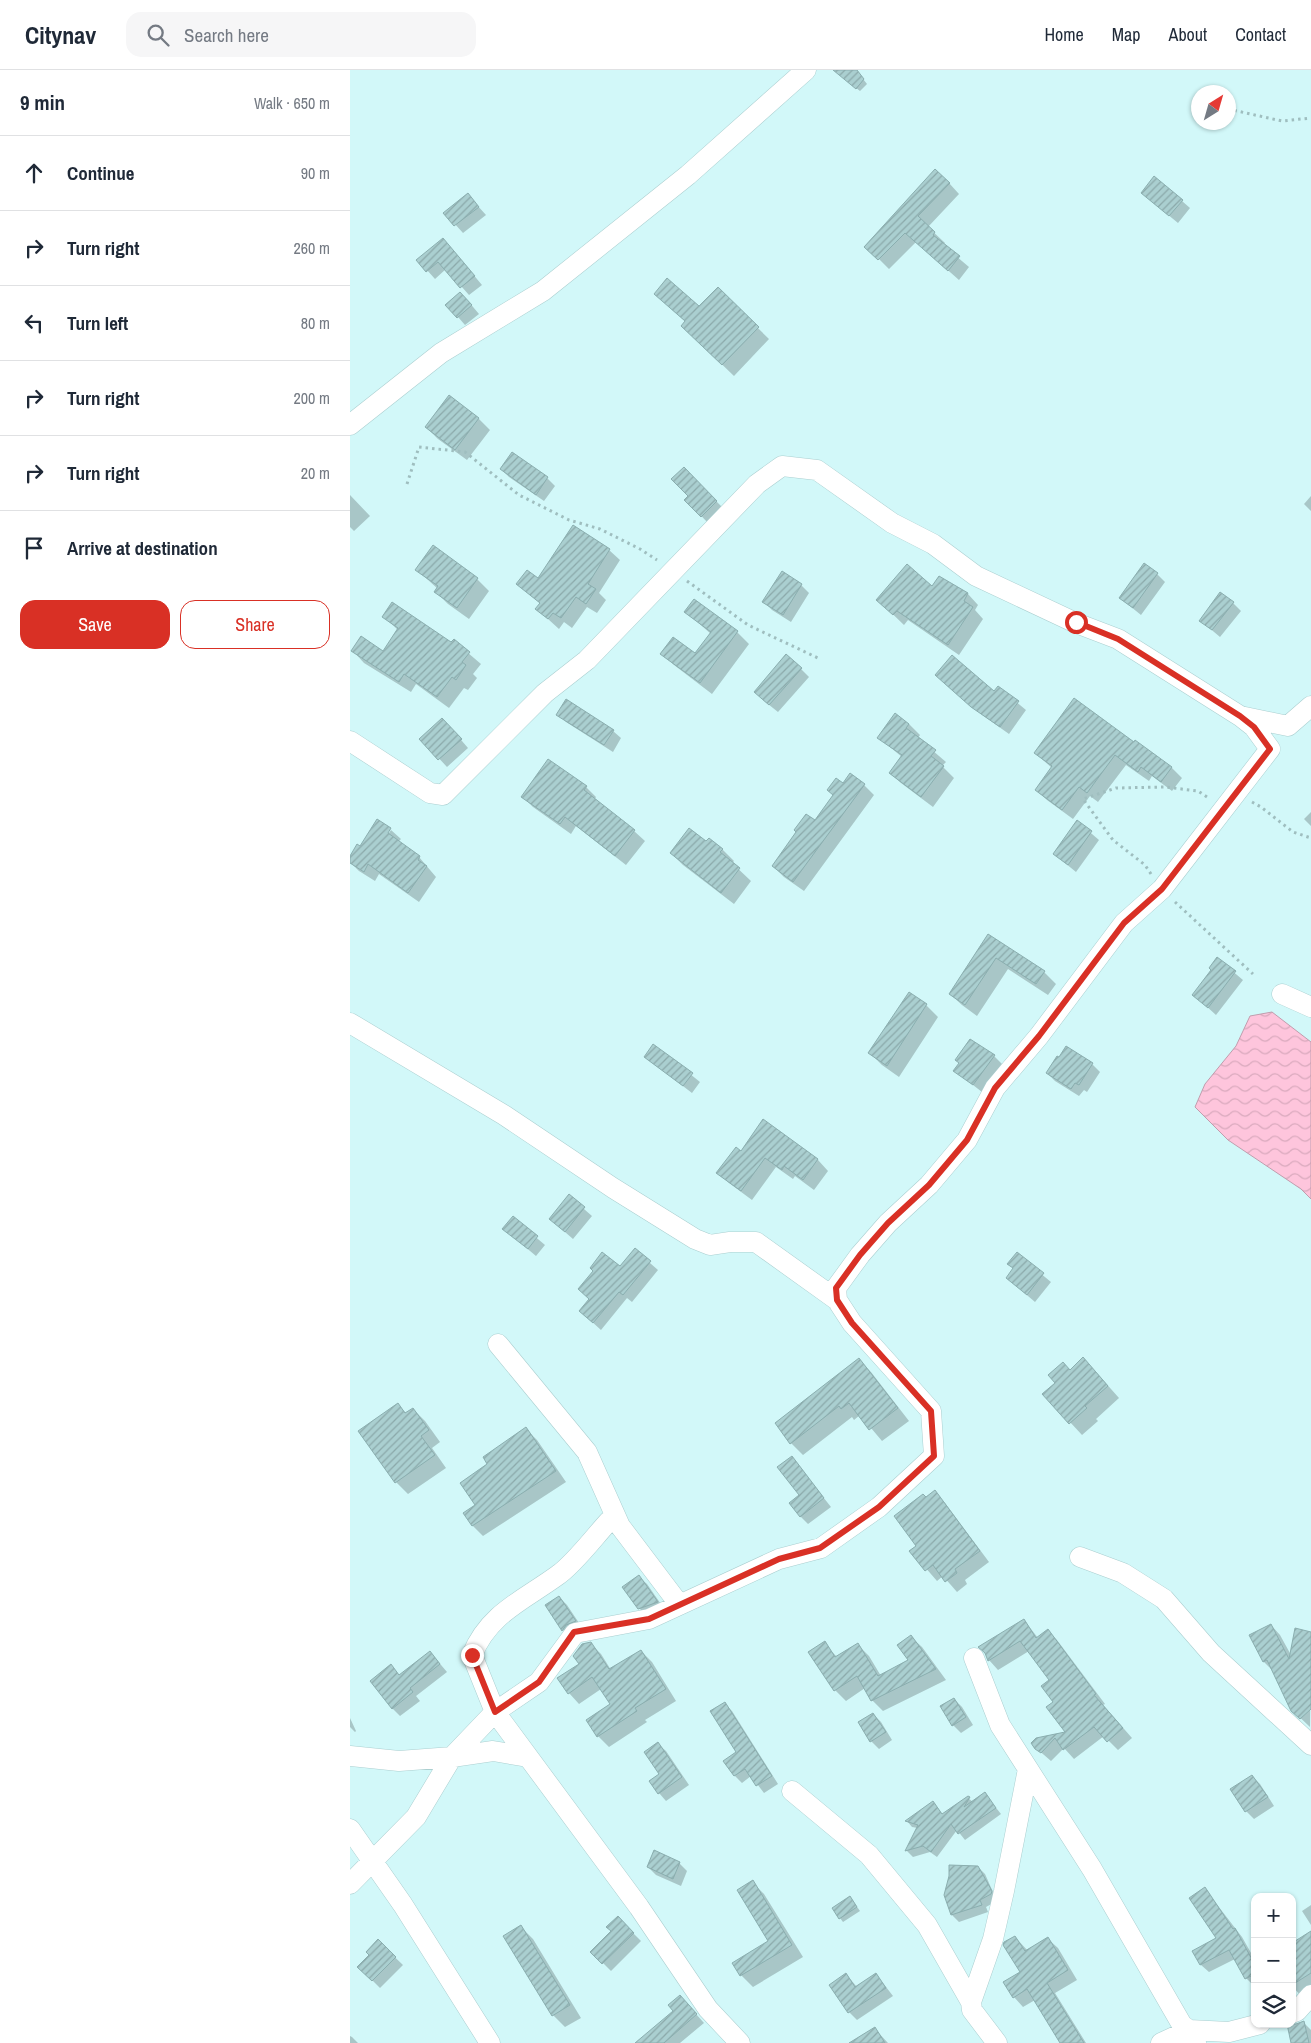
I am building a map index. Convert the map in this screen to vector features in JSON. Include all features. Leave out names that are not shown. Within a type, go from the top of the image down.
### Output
[{"type":"street","points":[[350,426],[441,354],[543,291],[688,175],[806,70]]},
{"type":"street","points":[[350,741],[430,792],[442,795],[545,693],[587,660],[757,484],[782,466],[817,470],[892,523],[934,544],[976,576],[1118,639],[1240,716],[1254,727],[1270,749]]},
{"type":"street","points":[[837,1300],[836,1288],[860,1255],[888,1223],[929,1185],[967,1140],[995,1088],[1039,1036],[1124,923],[1162,889],[1288,726],[1311,706]]},
{"type":"street","points":[[1240,716],[1288,726]]},
{"type":"street","points":[[1282,994],[1311,1007]]},
{"type":"street","points":[[350,1023],[504,1116],[613,1188],[695,1239],[710,1245],[730,1242],[756,1242],[837,1300],[852,1323],[931,1411],[934,1456],[879,1507],[820,1548],[779,1559],[649,1619],[574,1632],[539,1682],[495,1712],[452,1757],[416,1817],[350,1884]]},
{"type":"street","points":[[498,1344],[587,1452],[620,1526],[679,1604]]},
{"type":"street","points":[[608,1521],[560,1574],[510,1605],[478,1638],[472,1655],[495,1712],[639,1907],[708,2009],[740,2043]]},
{"type":"street","points":[[1080,1557],[1123,1573],[1164,1599],[1212,1653],[1311,1745]]},
{"type":"street","points":[[974,1658],[1000,1725],[1092,1869],[1182,2024],[1193,2036]]},
{"type":"street","points":[[350,1756],[399,1761],[452,1757],[493,1751],[528,1757]]},
{"type":"street","points":[[971,2002],[993,1939],[1028,1769]]},
{"type":"street","points":[[792,1790],[869,1855],[927,1925],[971,2002],[972,2010],[997,2043]]},
{"type":"street","points":[[350,1829],[403,1905],[490,2043]]},
{"type":"street","points":[[1296,2011],[1311,1995]]},
{"type":"street","points":[[1161,2043],[1193,2036],[1229,2032],[1251,2026]]},
{"type":"path","points":[[1236,111],[1282,120],[1311,118]]},
{"type":"path","points":[[407,484],[420,447],[465,452],[519,495],[569,520],[600,529],[640,549],[748,624],[820,659]]},
{"type":"path","points":[[1221,814],[1211,799],[1198,791],[1165,787],[1116,788],[1083,799],[1113,840],[1145,865],[1162,889],[1253,974]]},
{"type":"path","points":[[1236,794],[1261,807],[1293,832],[1311,838]]},
{"type":"water","points":[[1272,1012],[1311,1042],[1311,1199],[1301,1189],[1228,1140],[1195,1107],[1205,1084],[1236,1046],[1250,1016]]},
{"type":"building","points":[[833,70],[857,70],[864,79],[856,89]]},
{"type":"building","points":[[935,169],[950,183],[918,216],[935,232],[933,235],[960,256],[948,271],[905,233],[878,260],[864,247]]},
{"type":"building","points":[[1154,176],[1183,200],[1169,216],[1141,193]]},
{"type":"building","points":[[468,193],[479,207],[454,226],[443,213]]},
{"type":"building","points":[[443,238],[475,276],[460,288],[438,262],[426,272],[416,260]]},
{"type":"building","points":[[667,278],[699,306],[718,287],[759,327],[722,365],[681,326],[685,321],[654,294]]},
{"type":"building","points":[[460,292],[472,305],[457,318],[445,305]]},
{"type":"building","points":[[449,395],[479,418],[455,450],[425,427]]},
{"type":"building","points":[[512,452],[548,477],[536,495],[500,469]]},
{"type":"building","points":[[684,467],[717,501],[701,517],[684,500],[688,496],[671,479]]},
{"type":"building","points":[[573,525],[610,549],[588,584],[596,589],[586,604],[576,597],[561,618],[553,613],[548,619],[535,609],[540,603],[516,584],[527,570],[538,578]]},
{"type":"building","points":[[433,545],[478,578],[457,608],[434,592],[438,586],[415,570]]},
{"type":"building","points":[[1144,563],[1158,573],[1133,608],[1119,598]]},
{"type":"building","points":[[907,564],[932,586],[939,576],[968,593],[964,601],[973,607],[948,645],[897,611],[893,615],[876,600]]},
{"type":"building","points":[[782,571],[802,584],[783,615],[762,602]]},
{"type":"building","points":[[1220,592],[1234,602],[1212,630],[1199,621]]},
{"type":"building","points":[[694,599],[738,631],[700,683],[660,654],[673,637],[695,653],[711,632],[684,612]]},
{"type":"building","points":[[392,602],[451,642],[454,639],[470,652],[462,662],[466,665],[456,680],[452,677],[437,697],[404,674],[399,682],[351,651],[361,636],[383,651],[398,628],[382,617]]},
{"type":"building","points":[[786,654],[802,668],[769,705],[754,692]]},
{"type":"building","points":[[952,655],[994,691],[998,686],[1019,701],[1000,727],[971,707],[935,675]]},
{"type":"building","points":[[1074,698],[1172,767],[1161,782],[1141,767],[1138,772],[1115,755],[1087,793],[1079,787],[1062,810],[1035,790],[1052,766],[1034,753]]},
{"type":"building","points":[[566,699],[614,730],[604,745],[556,715]]},
{"type":"building","points":[[895,713],[909,724],[906,728],[936,750],[931,756],[944,766],[921,797],[889,773],[902,755],[877,738]]},
{"type":"building","points":[[442,718],[462,739],[438,760],[419,739]]},
{"type":"building","points":[[548,759],[587,786],[584,790],[635,830],[615,856],[565,817],[560,824],[521,797]]},
{"type":"building","points":[[850,773],[865,784],[793,882],[772,866],[806,814],[815,820],[833,795],[827,790],[836,778],[843,783]]},
{"type":"building","points":[[377,819],[391,828],[388,833],[420,856],[418,860],[427,866],[408,893],[368,864],[364,872],[350,863],[350,856],[357,844],[360,846]]},
{"type":"building","points":[[1077,820],[1092,831],[1068,865],[1053,854]]},
{"type":"building","points":[[689,828],[706,841],[709,838],[723,849],[720,852],[740,868],[721,893],[670,853]]},
{"type":"building","points":[[988,934],[1045,971],[1036,984],[996,958],[965,1005],[949,994]]},
{"type":"building","points":[[1217,957],[1236,971],[1208,1008],[1192,995],[1211,970],[1209,968]]},
{"type":"building","points":[[909,992],[927,1004],[887,1066],[868,1053]]},
{"type":"building","points":[[970,1039],[995,1055],[973,1085],[953,1071],[959,1063],[955,1060]]},
{"type":"building","points":[[653,1044],[693,1073],[683,1086],[644,1057]]},
{"type":"building","points":[[1066,1046],[1093,1063],[1079,1085],[1075,1083],[1071,1089],[1046,1073]]},
{"type":"building","points":[[763,1119],[818,1159],[803,1180],[784,1166],[782,1170],[765,1158],[741,1191],[716,1173],[736,1147],[741,1151]]},
{"type":"building","points":[[569,1194],[585,1207],[565,1232],[549,1219]]},
{"type":"building","points":[[513,1216],[538,1236],[528,1249],[502,1229]]},
{"type":"building","points":[[635,1248],[651,1261],[623,1295],[619,1292],[593,1323],[579,1311],[589,1299],[578,1289],[593,1271],[590,1268],[602,1252],[620,1266]]},
{"type":"building","points":[[1017,1252],[1044,1273],[1027,1295],[1006,1278],[1013,1268],[1007,1264]]},
{"type":"building","points":[[1083,1357],[1108,1386],[1085,1406],[1087,1408],[1069,1424],[1042,1394],[1055,1383],[1048,1375],[1063,1362],[1070,1370]]},
{"type":"building","points":[[859,1358],[898,1408],[869,1430],[849,1403],[841,1409],[839,1406],[790,1444],[775,1423]]},
{"type":"building","points":[[398,1403],[405,1413],[413,1408],[429,1430],[421,1436],[435,1455],[395,1483],[358,1431]]},
{"type":"building","points":[[526,1427],[556,1471],[472,1526],[463,1513],[475,1505],[460,1483],[487,1464],[483,1457]]},
{"type":"building","points":[[792,1456],[824,1498],[800,1517],[789,1503],[799,1495],[777,1467]]},
{"type":"building","points":[[935,1490],[980,1551],[955,1569],[957,1573],[945,1582],[933,1565],[925,1571],[909,1551],[916,1546],[894,1516],[923,1494],[926,1497]]},
{"type":"building","points":[[639,1575],[658,1602],[638,1609],[622,1587]]},
{"type":"building","points":[[559,1596],[576,1621],[566,1625],[562,1631],[545,1605]]},
{"type":"building","points":[[1024,1619],[1036,1638],[1048,1629],[1096,1694],[1094,1695],[1123,1728],[1107,1742],[1094,1727],[1063,1750],[1055,1738],[1041,1753],[1035,1749],[1031,1743],[1036,1738],[1065,1732],[1046,1707],[1053,1702],[1041,1686],[1049,1680],[1020,1641],[988,1661],[985,1653],[978,1647]]},
{"type":"building","points":[[1271,1624],[1289,1659],[1295,1628],[1311,1632],[1311,1709],[1300,1719],[1291,1711],[1267,1660],[1263,1662],[1249,1635]]},
{"type":"building","points":[[911,1635],[936,1669],[871,1701],[857,1676],[834,1691],[808,1652],[825,1641],[835,1657],[858,1643],[878,1676],[908,1660],[897,1645]]},
{"type":"building","points":[[591,1642],[609,1669],[641,1650],[666,1689],[635,1708],[637,1711],[597,1737],[586,1720],[610,1704],[592,1677],[568,1694],[557,1678],[579,1664],[573,1656],[582,1644]]},
{"type":"building","points":[[430,1651],[440,1664],[410,1688],[413,1692],[392,1709],[370,1681],[391,1664],[399,1675]]},
{"type":"building","points":[[954,1698],[966,1717],[952,1726],[940,1706]]},
{"type":"building","points":[[725,1702],[772,1776],[756,1786],[745,1769],[734,1776],[723,1761],[736,1752],[710,1711]]},
{"type":"building","points":[[873,1713],[886,1732],[870,1742],[858,1722]]},
{"type":"building","points":[[658,1742],[682,1777],[658,1794],[649,1781],[659,1774],[644,1752]]},
{"type":"building","points":[[1252,1775],[1268,1797],[1245,1812],[1230,1789]]},
{"type":"building","points":[[985,1792],[996,1808],[958,1834],[951,1824],[931,1852],[923,1846],[905,1851],[918,1825],[905,1821],[933,1801],[942,1814],[968,1796],[970,1797],[964,1807]]},
{"type":"building","points":[[654,1850],[680,1862],[673,1879],[647,1867]]},
{"type":"building","points":[[949,1865],[978,1866],[992,1891],[991,1894],[980,1900],[982,1905],[951,1915],[944,1895],[949,1876]]},
{"type":"building","points":[[753,1880],[792,1945],[740,1976],[732,1963],[768,1941],[737,1890]]},
{"type":"building","points":[[1205,1887],[1233,1929],[1235,1928],[1251,1958],[1251,1976],[1245,1979],[1229,1950],[1200,1965],[1192,1951],[1216,1938],[1189,1898]]},
{"type":"building","points":[[850,1896],[857,1907],[839,1919],[832,1908]]},
{"type":"building","points":[[618,1916],[634,1933],[602,1964],[590,1952],[611,1931],[606,1927]]},
{"type":"building","points":[[521,1925],[570,2005],[552,2016],[503,1936]]},
{"type":"building","points":[[1311,1931],[1311,1973],[1296,1982],[1296,1940]]},
{"type":"building","points":[[1015,1936],[1025,1951],[1048,1937],[1068,1970],[1047,1983],[1084,2043],[1060,2043],[1027,1989],[1013,1998],[1003,1982],[1020,1972],[1003,1945],[1004,1942]]},
{"type":"building","points":[[378,1939],[396,1957],[372,1981],[357,1967],[369,1955],[366,1952]]},
{"type":"building","points":[[846,1973],[855,1987],[876,1973],[886,1988],[848,2013],[829,1985]]},
{"type":"building","points":[[680,1995],[697,2014],[664,2043],[635,2043],[673,2011],[668,2005]]},
{"type":"building","points":[[1304,2021],[1309,2043],[1291,2043],[1288,2028],[1296,2028],[1296,2024]]},
{"type":"building","points":[[875,2027],[885,2043],[849,2043]]},
{"type":"route","points":[[472,1655],[495,1712],[539,1682],[574,1632],[649,1619],[779,1559],[820,1548],[879,1507],[934,1456],[931,1411],[852,1323],[837,1300],[836,1288],[860,1255],[888,1223],[929,1185],[967,1140],[995,1088],[1039,1036],[1124,923],[1162,889],[1270,749],[1254,727],[1240,716],[1118,639],[1076,622]]}]
